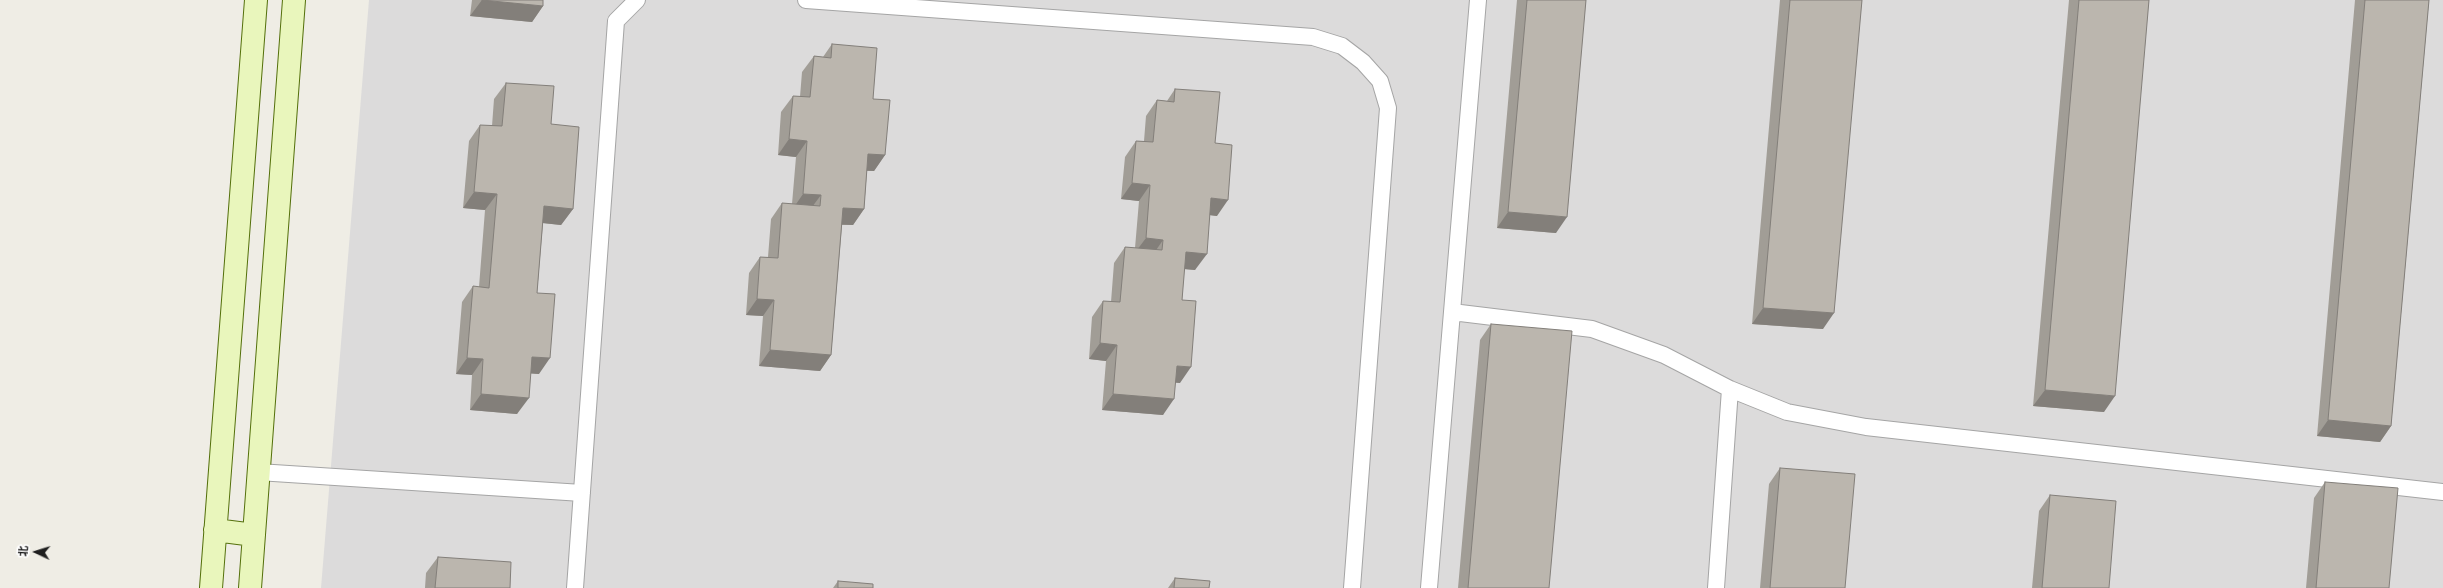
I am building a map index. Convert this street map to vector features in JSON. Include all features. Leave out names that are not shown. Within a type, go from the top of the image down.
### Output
[{"type":"street","points":[[211,588],[256,0]]},
{"type":"street","points":[[250,588],[294,0]]},
{"type":"street","points":[[216,530],[254,534]]},
{"type":"lane","points":[[575,588],[616,20],[637,0]]},
{"type":"lane","points":[[806,0],[1313,37],[1342,46],[1363,62],[1380,81],[1388,108],[1352,588]]},
{"type":"lane","points":[[1429,588],[1478,0]]},
{"type":"lane","points":[[1452,312],[1592,329],[1664,355],[1730,389],[1787,412],[1866,427],[2443,492]]},
{"type":"lane","points":[[1716,588],[1730,389]]},
{"type":"lane","points":[[258,472],[582,493]]},
{"type":"shaded area","points":[[369,0],[2443,0],[2443,588],[321,588]]},
{"type":"building","points":[[482,0],[543,0],[543,6]]},
{"type":"building","points":[[1527,0],[1586,0],[1567,217],[1508,212]]},
{"type":"building","points":[[1790,0],[1862,0],[1834,313],[1763,308]]},
{"type":"building","points":[[2079,0],[2149,0],[2115,396],[2045,390]]},
{"type":"building","points":[[2365,0],[2429,0],[2391,426],[2328,420]]},
{"type":"building","points":[[832,44],[877,48],[873,99],[890,100],[885,155],[868,154],[864,209],[843,208],[831,355],[770,350],[774,300],[757,299],[760,257],[778,258],[782,203],[820,206],[821,195],[803,194],[807,141],[789,139],[793,96],[810,97],[814,56],[831,58]]},
{"type":"building","points":[[506,83],[554,86],[551,124],[579,127],[573,209],[544,206],[537,293],[555,294],[550,358],[532,357],[529,398],[481,394],[483,359],[467,358],[473,286],[489,288],[497,194],[474,192],[480,125],[502,126]]},
{"type":"building","points":[[1175,89],[1220,92],[1215,143],[1232,145],[1228,200],[1211,198],[1207,254],[1186,252],[1182,300],[1196,301],[1191,367],[1177,366],[1174,399],[1113,394],[1117,345],[1100,343],[1103,301],[1120,302],[1125,247],[1162,250],[1163,240],[1146,238],[1150,185],[1132,183],[1136,141],[1153,142],[1157,100],[1174,102]]},
{"type":"building","points":[[1491,324],[1572,331],[1549,588],[1468,588]]},
{"type":"building","points":[[1780,468],[1855,474],[1845,588],[1770,588]]},
{"type":"building","points":[[2325,482],[2398,488],[2389,588],[2316,588]]},
{"type":"building","points":[[2050,495],[2116,501],[2109,588],[2042,588]]},
{"type":"building","points":[[438,557],[511,562],[510,588],[435,588]]},
{"type":"building","points":[[1175,578],[1210,581],[1209,588],[1174,588]]},
{"type":"building","points":[[838,581],[873,584],[873,588],[838,588]]}]
